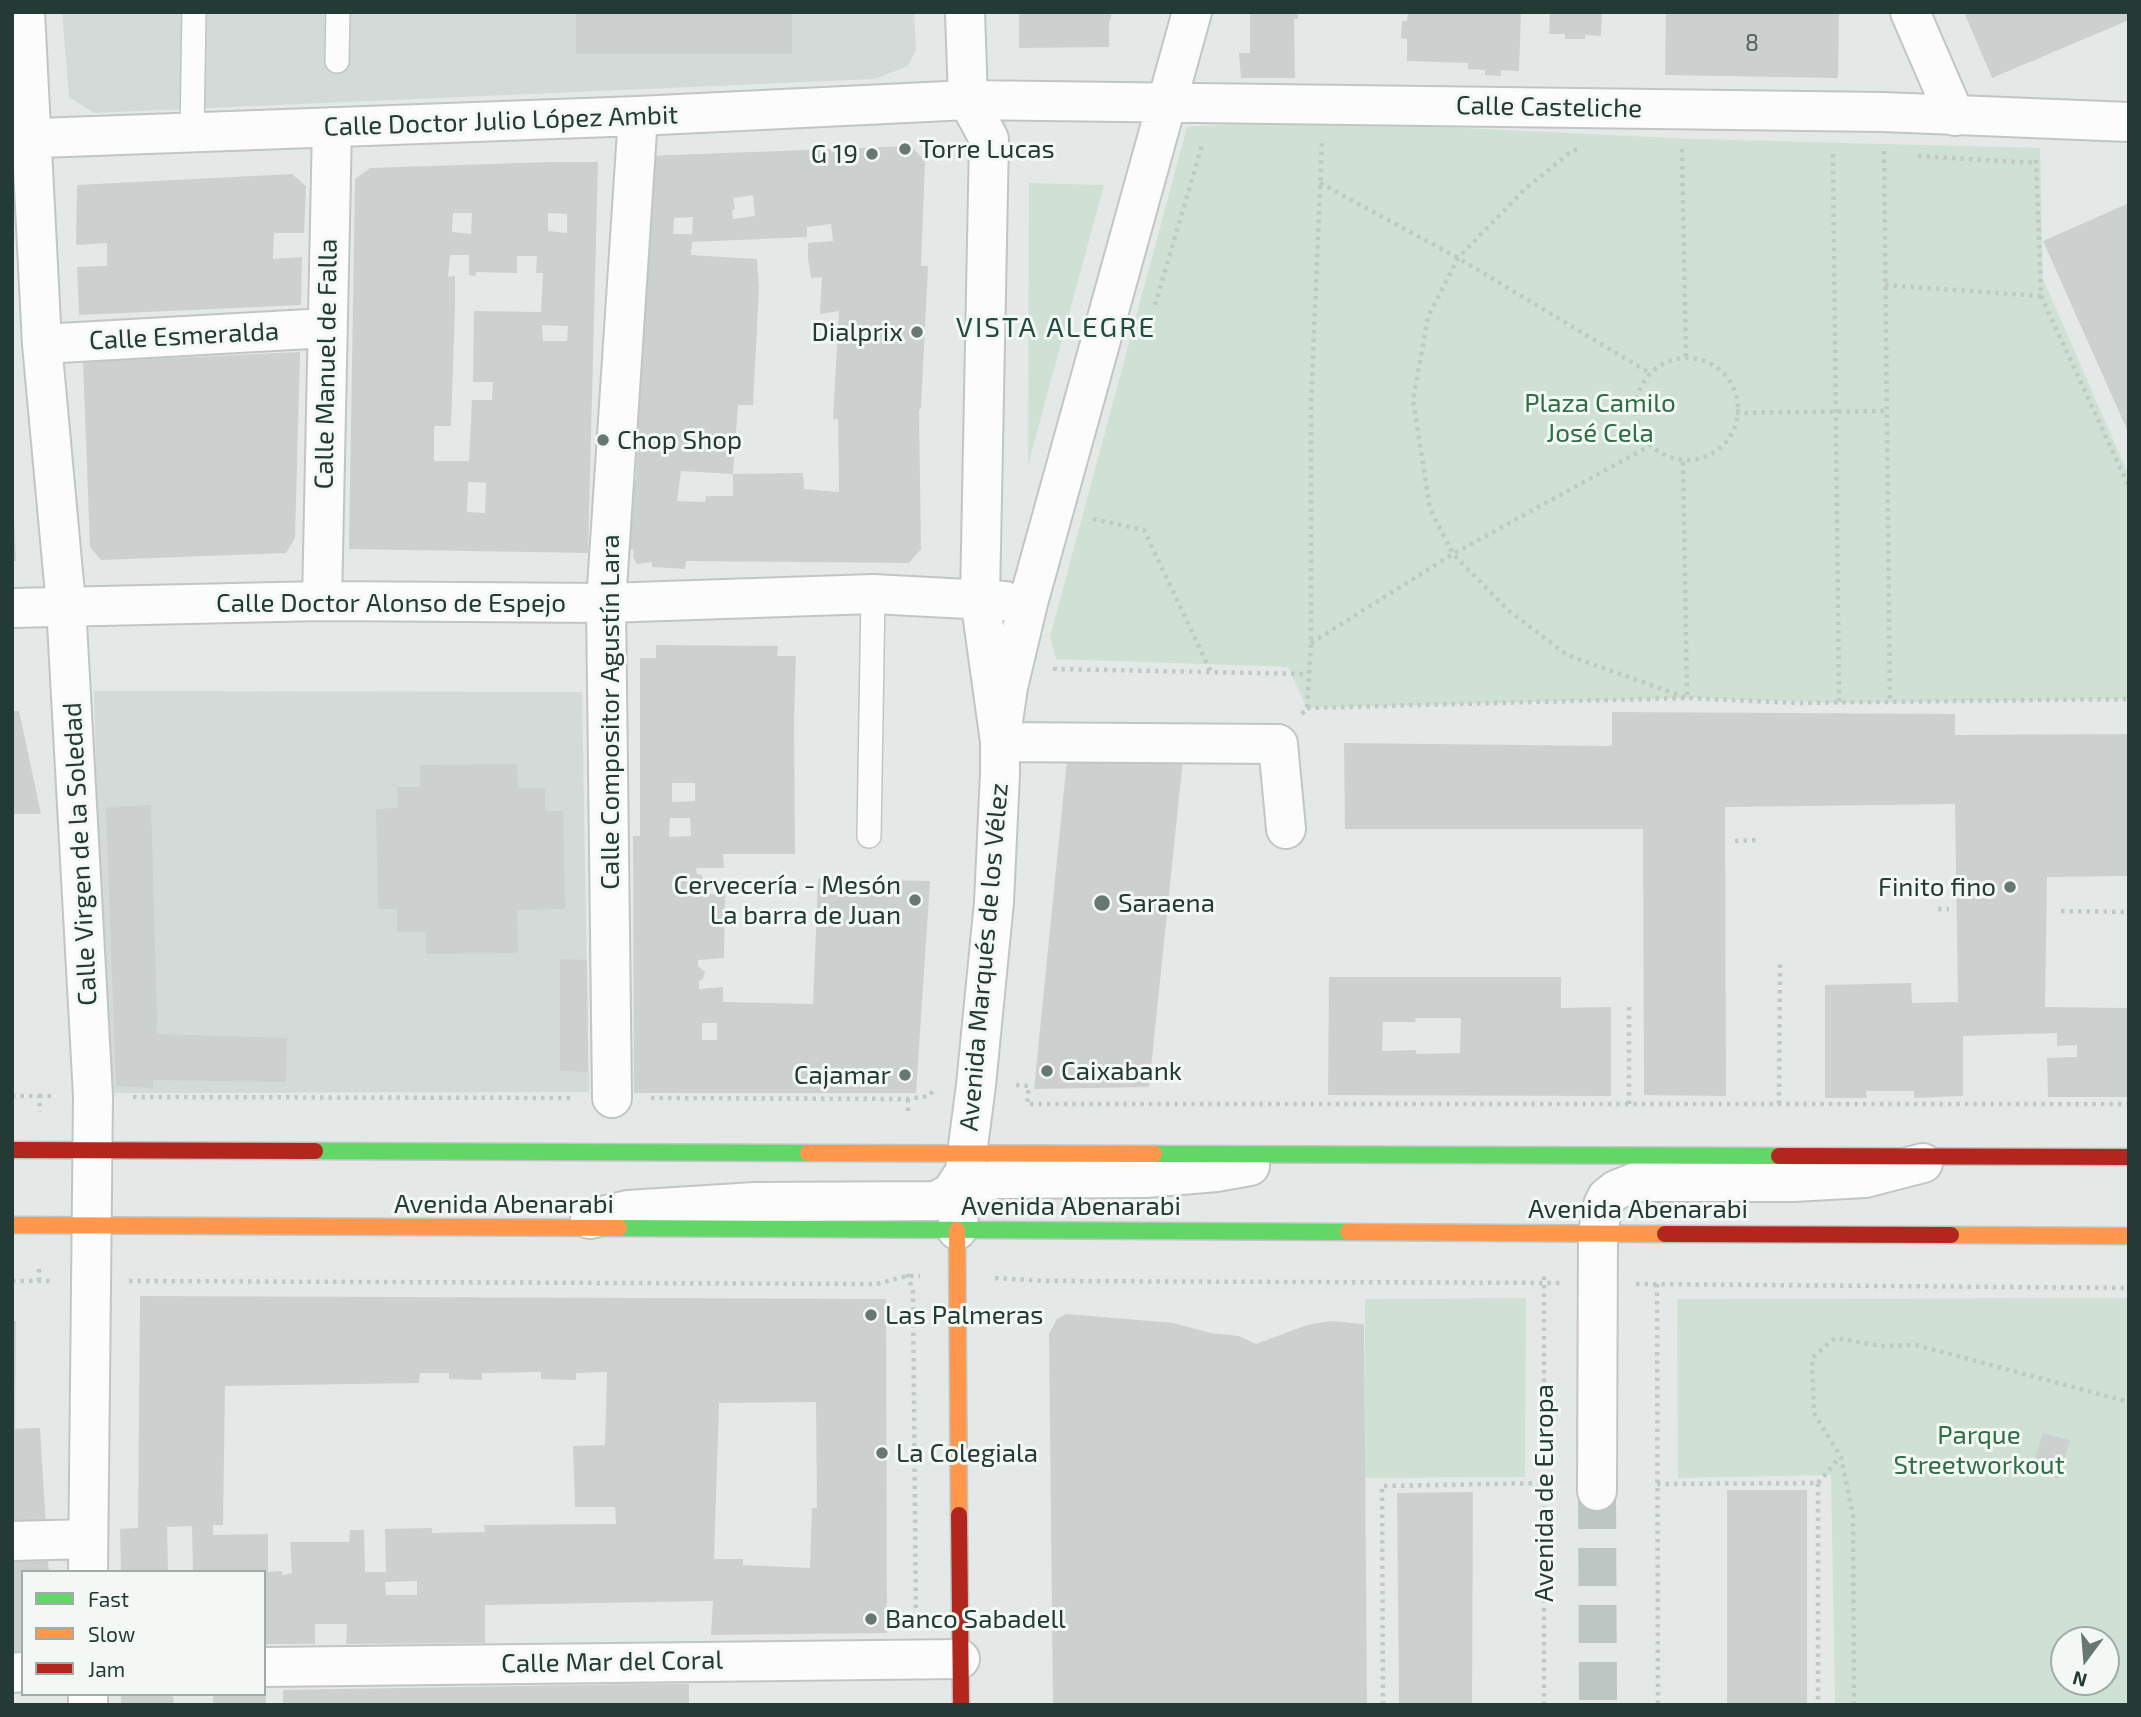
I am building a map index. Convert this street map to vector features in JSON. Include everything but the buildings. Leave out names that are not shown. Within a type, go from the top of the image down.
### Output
[{"type":"main road","name":"Avenida Abenarabi","points":[[12,1150],[908,1153],[962,1190],[1598,1233],[2129,1236]]},
{"type":"main road","name":"Avenida Abenarabi","points":[[12,1225],[907,1230],[962,1190],[1318,1154],[2129,1157]]},
{"type":"main road","name":"Avenida Marqués de los Vélez","points":[[961,1705],[957,1276],[962,1190]]},
{"type":"street","name":"Calle Virgen de la Soledad","points":[[25,12],[22,138],[33,365],[66,605],[93,1096],[88,1555]]},
{"type":"street","name":"Avenida Marqués de los Vélez","points":[[962,1190],[994,1085],[994,902],[1000,742],[980,598],[989,139],[968,100],[965,12]]},
{"type":"street","points":[[1192,12],[1028,603],[1000,742],[1278,744],[1286,829]]},
{"type":"street","points":[[1910,12],[1955,116]]},
{"type":"street","name":"Calle Doctor Julio López Ambit","points":[[22,138],[638,116],[968,100]]},
{"type":"street","name":"Calle Casteliche","points":[[968,100],[1883,112],[2129,122]]},
{"type":"street","name":"Calle Compositor Agustín Lara","points":[[612,1098],[606,603],[638,116]]},
{"type":"street","name":"Calle Manuel de Falla","points":[[322,601],[332,127]]},
{"type":"street","name":"Calle Esmeralda","points":[[33,365],[327,328]]},
{"type":"street","name":"Calle Doctor Alonso de Espejo","points":[[12,608],[322,601],[606,603],[873,594],[980,598],[1028,603]]},
{"type":"street","points":[[551,1228],[628,1210],[755,1202],[936,1201],[951,1193],[968,1190],[974,1185],[996,1178],[1145,1178],[1216,1172],[1318,1154]]},
{"type":"street","name":"Avenida de Europa","points":[[1597,1491],[1598,1233],[1607,1197],[1636,1182],[1793,1182],[1865,1178],[1948,1156]]},
{"type":"street","points":[[12,1541],[88,1555]]},
{"type":"street","name":"Calle Mar del Coral","points":[[266,1667],[960,1659]]},
{"type":"lane","points":[[192,133],[194,12]]},
{"type":"lane","points":[[337,61],[338,12]]},
{"type":"lane","points":[[869,836],[873,594]]},
{"type":"path","points":[[1883,112],[1890,702]]},
{"type":"path","points":[[2034,119],[2041,296],[2129,487]]},
{"type":"path","points":[[1154,309],[1203,141],[1216,141]]},
{"type":"path","points":[[1309,142],[1336,142]]},
{"type":"path","points":[[1322,142],[1311,404],[1311,643],[1307,708],[1687,698],[1796,703],[2129,699]]},
{"type":"path","points":[[1559,149],[1586,150]]},
{"type":"path","points":[[1686,359],[1682,149],[1696,150]]},
{"type":"path","points":[[1573,150],[1525,189],[1458,258],[1428,317],[1413,400],[1430,509],[1453,554],[1508,610],[1567,655],[1687,698]]},
{"type":"path","points":[[1819,153],[1846,154]]},
{"type":"path","points":[[1833,154],[1839,703]]},
{"type":"path","points":[[1871,154],[1898,155]]},
{"type":"path","points":[[1911,156],[2036,163]]},
{"type":"path","points":[[1320,183],[1458,258],[1651,374]]},
{"type":"path","points":[[1885,285],[2041,296]]},
{"type":"path","points":[[1673,359],[1686,359],[1704,359],[1719,368],[1730,380],[1738,396],[1735,429],[1727,443],[1699,460],[1671,458],[1660,453],[1642,435],[1637,424],[1636,397],[1641,384],[1660,364],[1673,359]]},
{"type":"path","points":[[1737,413],[1885,411]]},
{"type":"path","points":[[1311,643],[1453,554],[1651,445]]},
{"type":"path","points":[[1683,459],[1687,698]]},
{"type":"path","points":[[1091,532],[1098,506]]},
{"type":"path","points":[[1055,508],[1094,520],[1144,530],[1210,672]]},
{"type":"path","points":[[1056,659],[1055,669],[1308,674]]},
{"type":"path","points":[[1796,703],[1797,713]]},
{"type":"path","points":[[1735,841],[1760,840]]},
{"type":"path","points":[[1938,909],[1949,909]]},
{"type":"path","points":[[2061,911],[2129,912]]},
{"type":"path","points":[[1779,1104],[1780,964]]},
{"type":"path","points":[[1629,1007],[1629,1104]]},
{"type":"path","points":[[39,1096],[908,1098],[929,1096],[937,1084],[1029,1086],[1027,1104],[2129,1104]]},
{"type":"path","points":[[994,1085],[1012,1096]]},
{"type":"path","points":[[1205,1095],[1205,1104]]},
{"type":"path","points":[[908,1098],[908,1153]]},
{"type":"path","points":[[907,1230],[907,1276],[913,1290],[916,1658]]},
{"type":"path","points":[[12,1281],[877,1284],[907,1276],[957,1276],[1044,1281],[1544,1282],[2129,1288]]},
{"type":"path","name":"Avenida de Europa","points":[[1544,1282],[1544,1705]]},
{"type":"path","points":[[1657,1284],[1658,1705]]},
{"type":"path","points":[[1854,1705],[1853,1515],[1840,1457],[1814,1413],[1812,1359],[1835,1338],[1881,1346],[1916,1345],[2129,1402]]},
{"type":"path","points":[[1818,1705],[1818,1483],[1840,1457]]},
{"type":"path","points":[[1383,1705],[1382,1486],[1544,1483]]},
{"type":"path","points":[[1657,1483],[1818,1483]]},
{"type":"shaded area","points":[[62,12],[914,12],[916,50],[908,66],[875,79],[94,113],[69,97]]},
{"type":"shaded area","points":[[94,691],[582,692],[589,1092],[110,1093],[100,926]]},
{"type":"green space","name":"Plaza Camilo José Cela","points":[[1300,120],[1693,139],[2040,148],[2043,279],[2129,476],[2129,699],[1840,703],[1687,698],[1307,708],[1288,667],[1056,659],[1050,637],[1187,127]]},
{"type":"green space","points":[[1029,183],[1104,185],[1028,465]]},
{"type":"green space","points":[[1526,1298],[1525,1477],[1365,1478],[1365,1299]]},
{"type":"green space","name":"Parque Streetworkout","points":[[2129,1298],[2129,1705],[1835,1705],[1831,1475],[1678,1478],[1677,1299]]},
{"type":"tunnel","points":[[1597,1491],[1598,1705]]},
{"type":"traffic: fast","points":[[315,1151],[808,1153]]},
{"type":"traffic: fast","points":[[1154,1154],[1779,1156]]},
{"type":"traffic: fast","points":[[619,1228],[1348,1232]]},
{"type":"traffic: slow","points":[[808,1153],[1154,1154]]},
{"type":"traffic: slow","points":[[12,1225],[619,1228]]},
{"type":"traffic: slow","points":[[957,1230],[959,1515]]},
{"type":"traffic: slow","points":[[1348,1232],[1665,1234]]},
{"type":"traffic: slow","points":[[1951,1235],[2129,1236]]},
{"type":"traffic: jam","points":[[12,1150],[315,1151]]},
{"type":"traffic: jam","points":[[1779,1156],[2129,1157]]},
{"type":"traffic: jam","points":[[1665,1234],[1951,1235]]},
{"type":"traffic: jam","points":[[959,1515],[961,1705]]},
{"type":"place","name":"Torre Lucas","points":[[905,149]]},
{"type":"place","name":"G 19","points":[[872,154]]},
{"type":"place","name":"Dialprix","points":[[917,332]]},
{"type":"place","name":"Chop Shop","points":[[603,440]]},
{"type":"place","name":"Finito fino","points":[[2010,887]]},
{"type":"place","name":"Cervecería - Mesón La barra de Juan","points":[[915,900]]},
{"type":"place","name":"Saraena","points":[[1102,903]]},
{"type":"place","name":"Caixabank","points":[[1047,1071]]},
{"type":"place","name":"Cajamar","points":[[905,1075]]},
{"type":"place","name":"Las Palmeras","points":[[871,1315]]},
{"type":"place","name":"La Colegiala","points":[[882,1453]]},
{"type":"place","name":"Banco Sabadell","points":[[871,1619]]},
{"type":"district","name":"VISTA ALEGRE","points":[[1056,328]]}]
